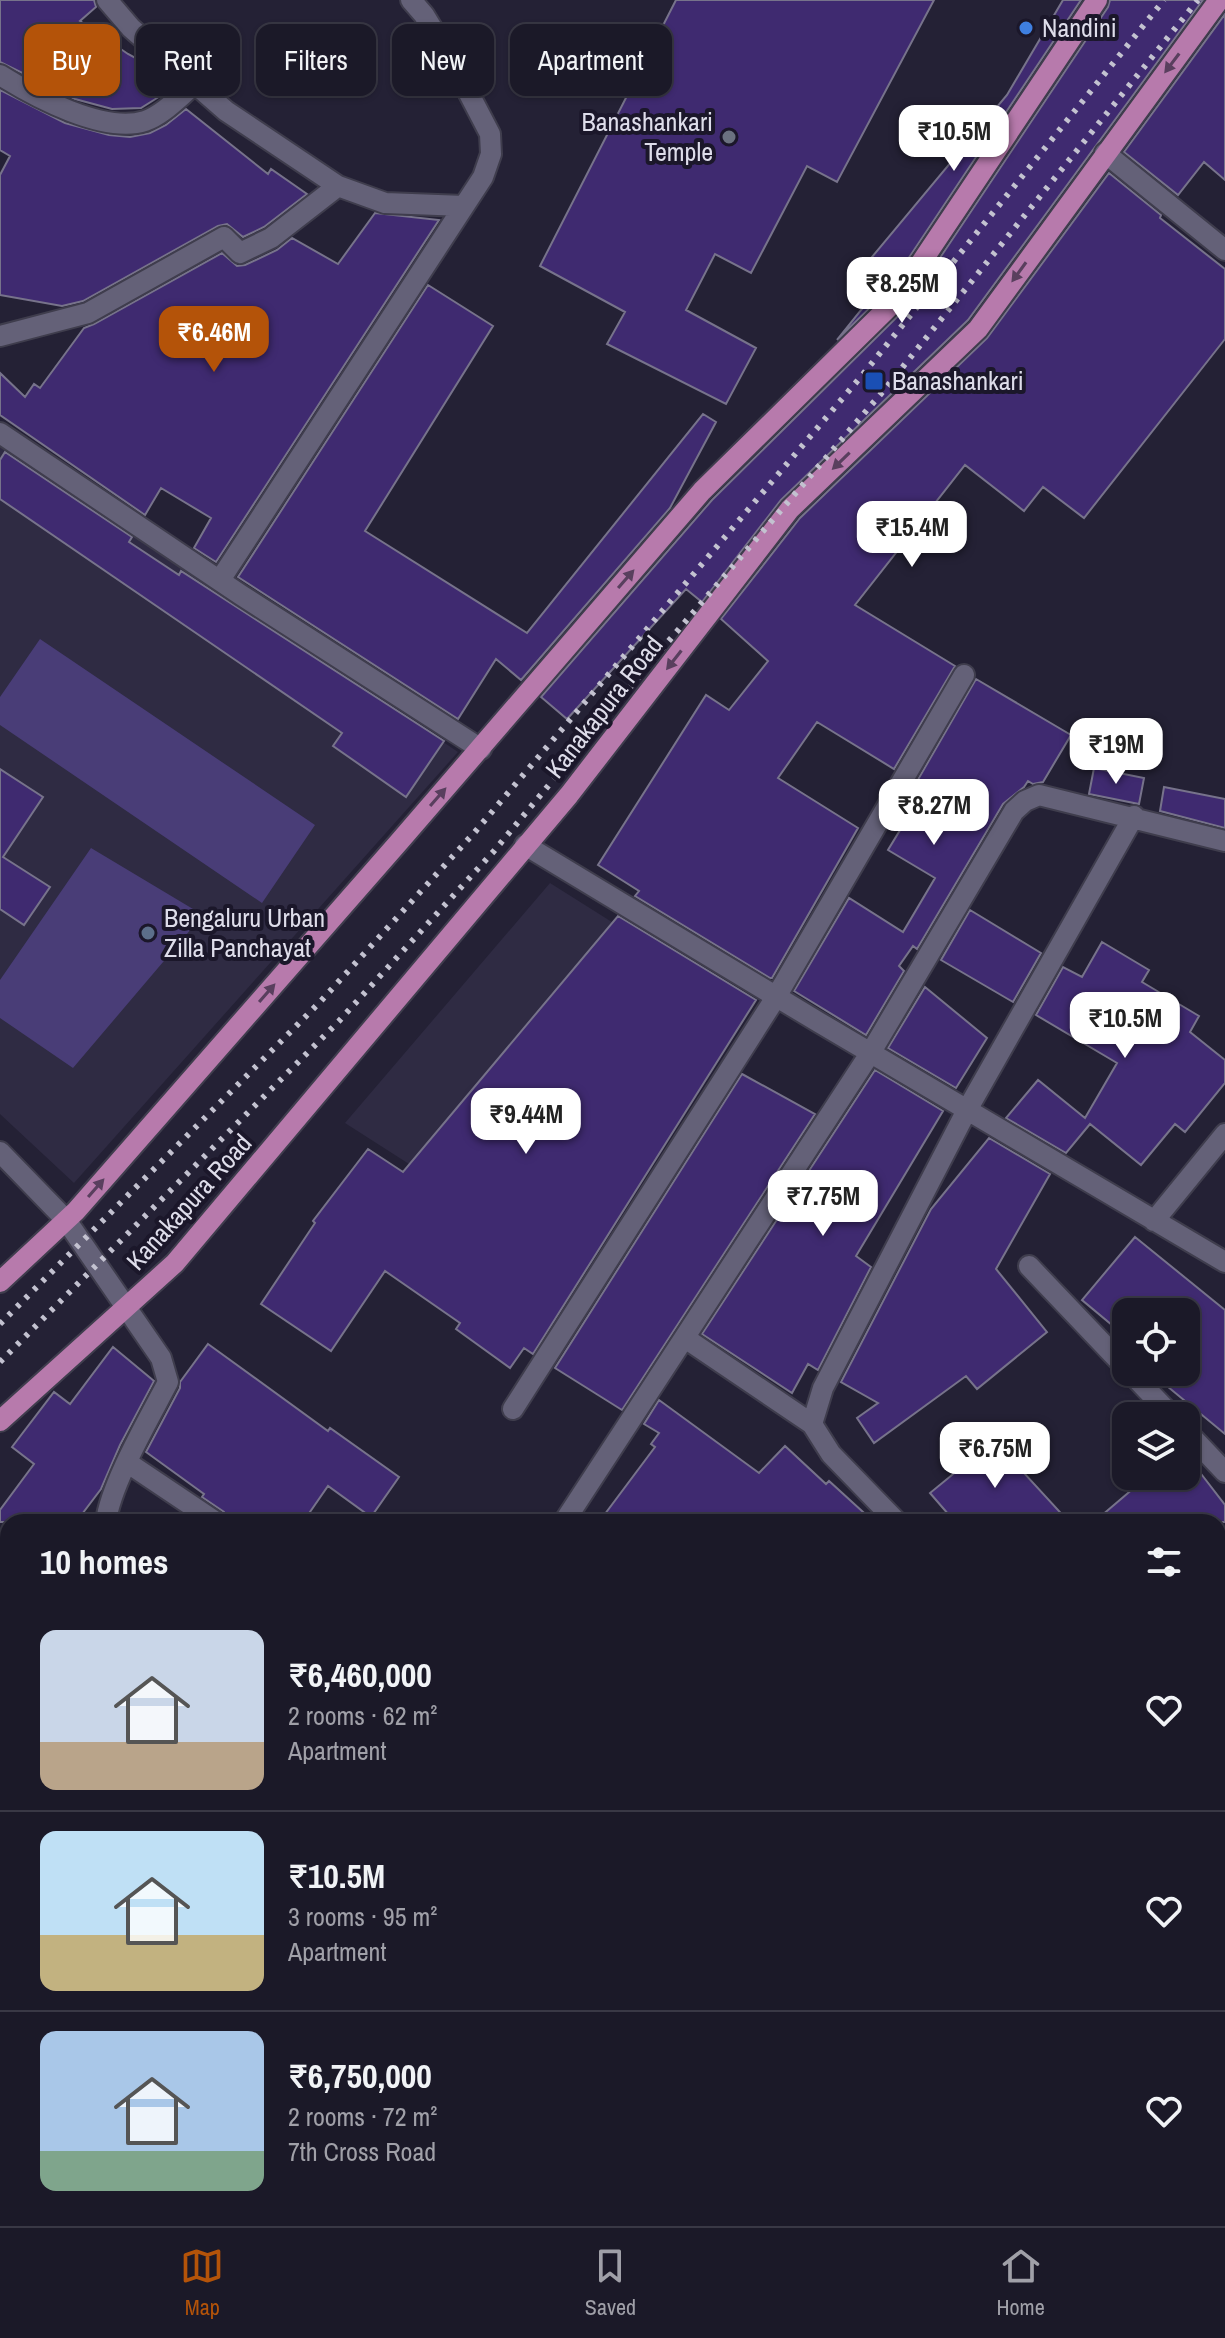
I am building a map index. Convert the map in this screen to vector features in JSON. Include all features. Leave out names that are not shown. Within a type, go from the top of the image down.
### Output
[{"type":"main road","name":"Kanakapura Road","points":[[0,1421],[175,1263],[569,795],[790,509],[978,329],[1219,0]]},
{"type":"main road","points":[[0,1282],[66,1220],[481,749],[702,491],[896,300],[1088,5]]},
{"type":"street","points":[[107,0],[136,32]]},
{"type":"street","points":[[220,580],[483,177],[491,154],[490,134],[424,15],[411,0]]},
{"type":"street","points":[[0,75],[33,96],[113,125],[146,121],[181,96]]},
{"type":"street","points":[[209,96],[226,111],[338,186],[385,203],[464,206]]},
{"type":"street","points":[[1105,153],[1225,250]]},
{"type":"street","points":[[0,336],[88,313],[224,237],[240,253],[271,238],[338,186]]},
{"type":"street","points":[[0,433],[481,749]]},
{"type":"street","points":[[513,1409],[776,997],[964,675]]},
{"type":"street","points":[[569,1514],[871,1052],[1014,811],[1025,801],[1039,795],[1134,816],[1225,841]]},
{"type":"street","points":[[812,1424],[823,1388],[967,1110],[1134,816]]},
{"type":"street","points":[[525,845],[1225,1262]]},
{"type":"street","points":[[1154,1221],[1225,1134]]},
{"type":"street","points":[[0,1152],[66,1220],[161,1358],[168,1382],[107,1514]]},
{"type":"street","points":[[1029,1266],[1112,1353]]},
{"type":"street","points":[[685,1338],[812,1424],[831,1454],[889,1514]]},
{"type":"street","points":[[1143,1386],[1159,1402]]},
{"type":"street","points":[[1200,1446],[1225,1472]]},
{"type":"street","points":[[128,1463],[204,1514]]},
{"type":"shaded area","name":"Bengaluru Urban Zilla Panchayat","points":[[0,442],[458,752],[74,1183],[0,1114]]},
{"type":"shaded area","points":[[40,639],[315,825],[262,903],[0,725],[0,697]]},
{"type":"shaded area","points":[[91,848],[203,915],[73,1068],[0,1018],[0,980]]},
{"type":"shaded area","points":[[550,883],[669,958],[509,1228],[345,1123]]},
{"type":"building","points":[[0,0],[94,0],[96,7],[80,21],[84,24],[24,24],[24,74],[0,62]]},
{"type":"building","points":[[676,0],[934,0],[837,182],[807,166],[751,273],[715,254],[686,310],[756,348],[726,404],[607,344],[625,312],[540,266],[627,96],[672,96],[672,24],[664,24]]},
{"type":"building","points":[[1063,0],[1081,0],[886,292],[837,340],[886,279],[867,263],[1007,95]]},
{"type":"building","points":[[1110,0],[1203,0],[968,320],[781,500],[702,602],[686,589],[567,719],[541,697],[712,500],[907,307]]},
{"type":"building","points":[[1225,14],[1225,180],[1204,162],[1178,195],[1124,152]]},
{"type":"building","points":[[120,48],[136,58],[136,96],[160,96],[141,108],[112,109],[69,96],[120,96]]},
{"type":"building","points":[[0,90],[65,123],[109,135],[130,137],[150,133],[186,109],[268,174],[271,169],[307,194],[264,227],[243,237],[227,224],[218,226],[83,301],[62,306],[0,295],[0,175],[10,156],[0,150]]},
{"type":"building","points":[[1109,173],[1225,269],[1225,339],[1084,518],[1043,487],[1024,511],[965,465],[855,605],[955,666],[894,769],[817,722],[778,778],[858,828],[770,978],[635,896],[639,891],[598,865],[706,695],[729,710],[768,661],[721,619],[800,518],[987,338]]},
{"type":"building","points":[[375,213],[439,220],[216,562],[194,548],[211,518],[161,488],[145,515],[0,415],[0,373],[25,397],[34,384],[40,388],[84,328],[222,253],[237,266],[245,265],[277,250],[292,238],[338,264]]},
{"type":"building","points":[[428,285],[493,326],[365,531],[527,633],[703,414],[716,422],[670,508],[521,680],[496,659],[458,719],[238,577]]},
{"type":"building","points":[[5,452],[132,537],[129,542],[179,575],[181,571],[444,741],[406,797],[333,746],[342,733],[0,499],[0,460]]},
{"type":"building","points":[[976,679],[1071,735],[1043,782],[1033,784],[1028,781],[1003,804],[917,949],[913,946],[899,966],[904,971],[866,1035],[794,991],[849,898],[903,932],[935,878],[888,850],[925,789],[916,783]]},
{"type":"building","points":[[1094,768],[1144,778],[1139,804],[1089,794]]},
{"type":"building","points":[[0,769],[43,797],[3,857],[50,887],[24,925],[0,909]]},
{"type":"building","points":[[1164,787],[1225,799],[1225,828],[1160,811]]},
{"type":"building","points":[[970,910],[1041,953],[1013,1002],[941,960]]},
{"type":"building","points":[[618,916],[756,1000],[533,1354],[524,1348],[510,1368],[456,1329],[460,1323],[385,1271],[331,1351],[261,1304],[315,1223],[313,1221],[368,1149],[403,1172]]},
{"type":"building","points":[[1102,942],[1149,970],[1142,982],[1199,1016],[1190,1032],[1225,1060],[1225,1083],[1185,1132],[1175,1124],[1141,1165],[1090,1124],[1066,1153],[1006,1118],[1038,1080],[1085,1118],[1117,1063],[1036,1015],[1063,967],[1082,977]]},
{"type":"building","points":[[925,987],[987,1038],[956,1088],[888,1048]]},
{"type":"building","points":[[875,1070],[943,1111],[856,1256],[871,1267],[818,1370],[808,1364],[792,1393],[702,1334]]},
{"type":"building","points":[[742,1074],[815,1114],[622,1410],[555,1368]]},
{"type":"building","points":[[989,1138],[1050,1174],[996,1269],[1047,1332],[977,1389],[966,1376],[874,1443],[857,1418],[878,1403],[841,1382],[931,1209]]},
{"type":"building","points":[[1135,1237],[1225,1310],[1225,1434],[1200,1413],[1200,1402],[1186,1402],[1167,1386],[1200,1386],[1200,1298],[1112,1298],[1112,1325],[1082,1300]]},
{"type":"building","points":[[208,1344],[328,1431],[330,1428],[399,1477],[373,1514],[367,1514],[328,1486],[309,1514],[225,1514],[202,1497],[204,1494],[146,1452],[180,1388],[180,1382]]},
{"type":"building","points":[[113,1347],[154,1381],[101,1489],[82,1514],[0,1514],[34,1464],[12,1447],[54,1392],[70,1404]]},
{"type":"building","points":[[659,1400],[759,1473],[785,1446],[826,1484],[829,1481],[865,1514],[605,1514],[655,1447],[651,1444],[659,1433],[644,1424]]},
{"type":"building","points":[[1002,1434],[1030,1467],[1023,1472],[1062,1514],[948,1514],[930,1493]]},
{"type":"building","points":[[1200,1472],[1225,1505],[1225,1514],[1103,1514],[1132,1490],[1200,1490]]},
{"type":"railway","points":[[0,1324],[320,1002],[474,833],[864,373],[1164,0]]},
{"type":"railway","points":[[0,1362],[339,1021],[494,851],[885,389],[1198,0]]},
{"type":"place","name":"Nandini","points":[[1026,28]]},
{"type":"place","name":"Banashankari Temple","points":[[729,137]]},
{"type":"place","name":"Banashankari","points":[[874,381]]},
{"type":"place","name":"Bengaluru Urban Zilla Panchayat","points":[[148,933]]}]
